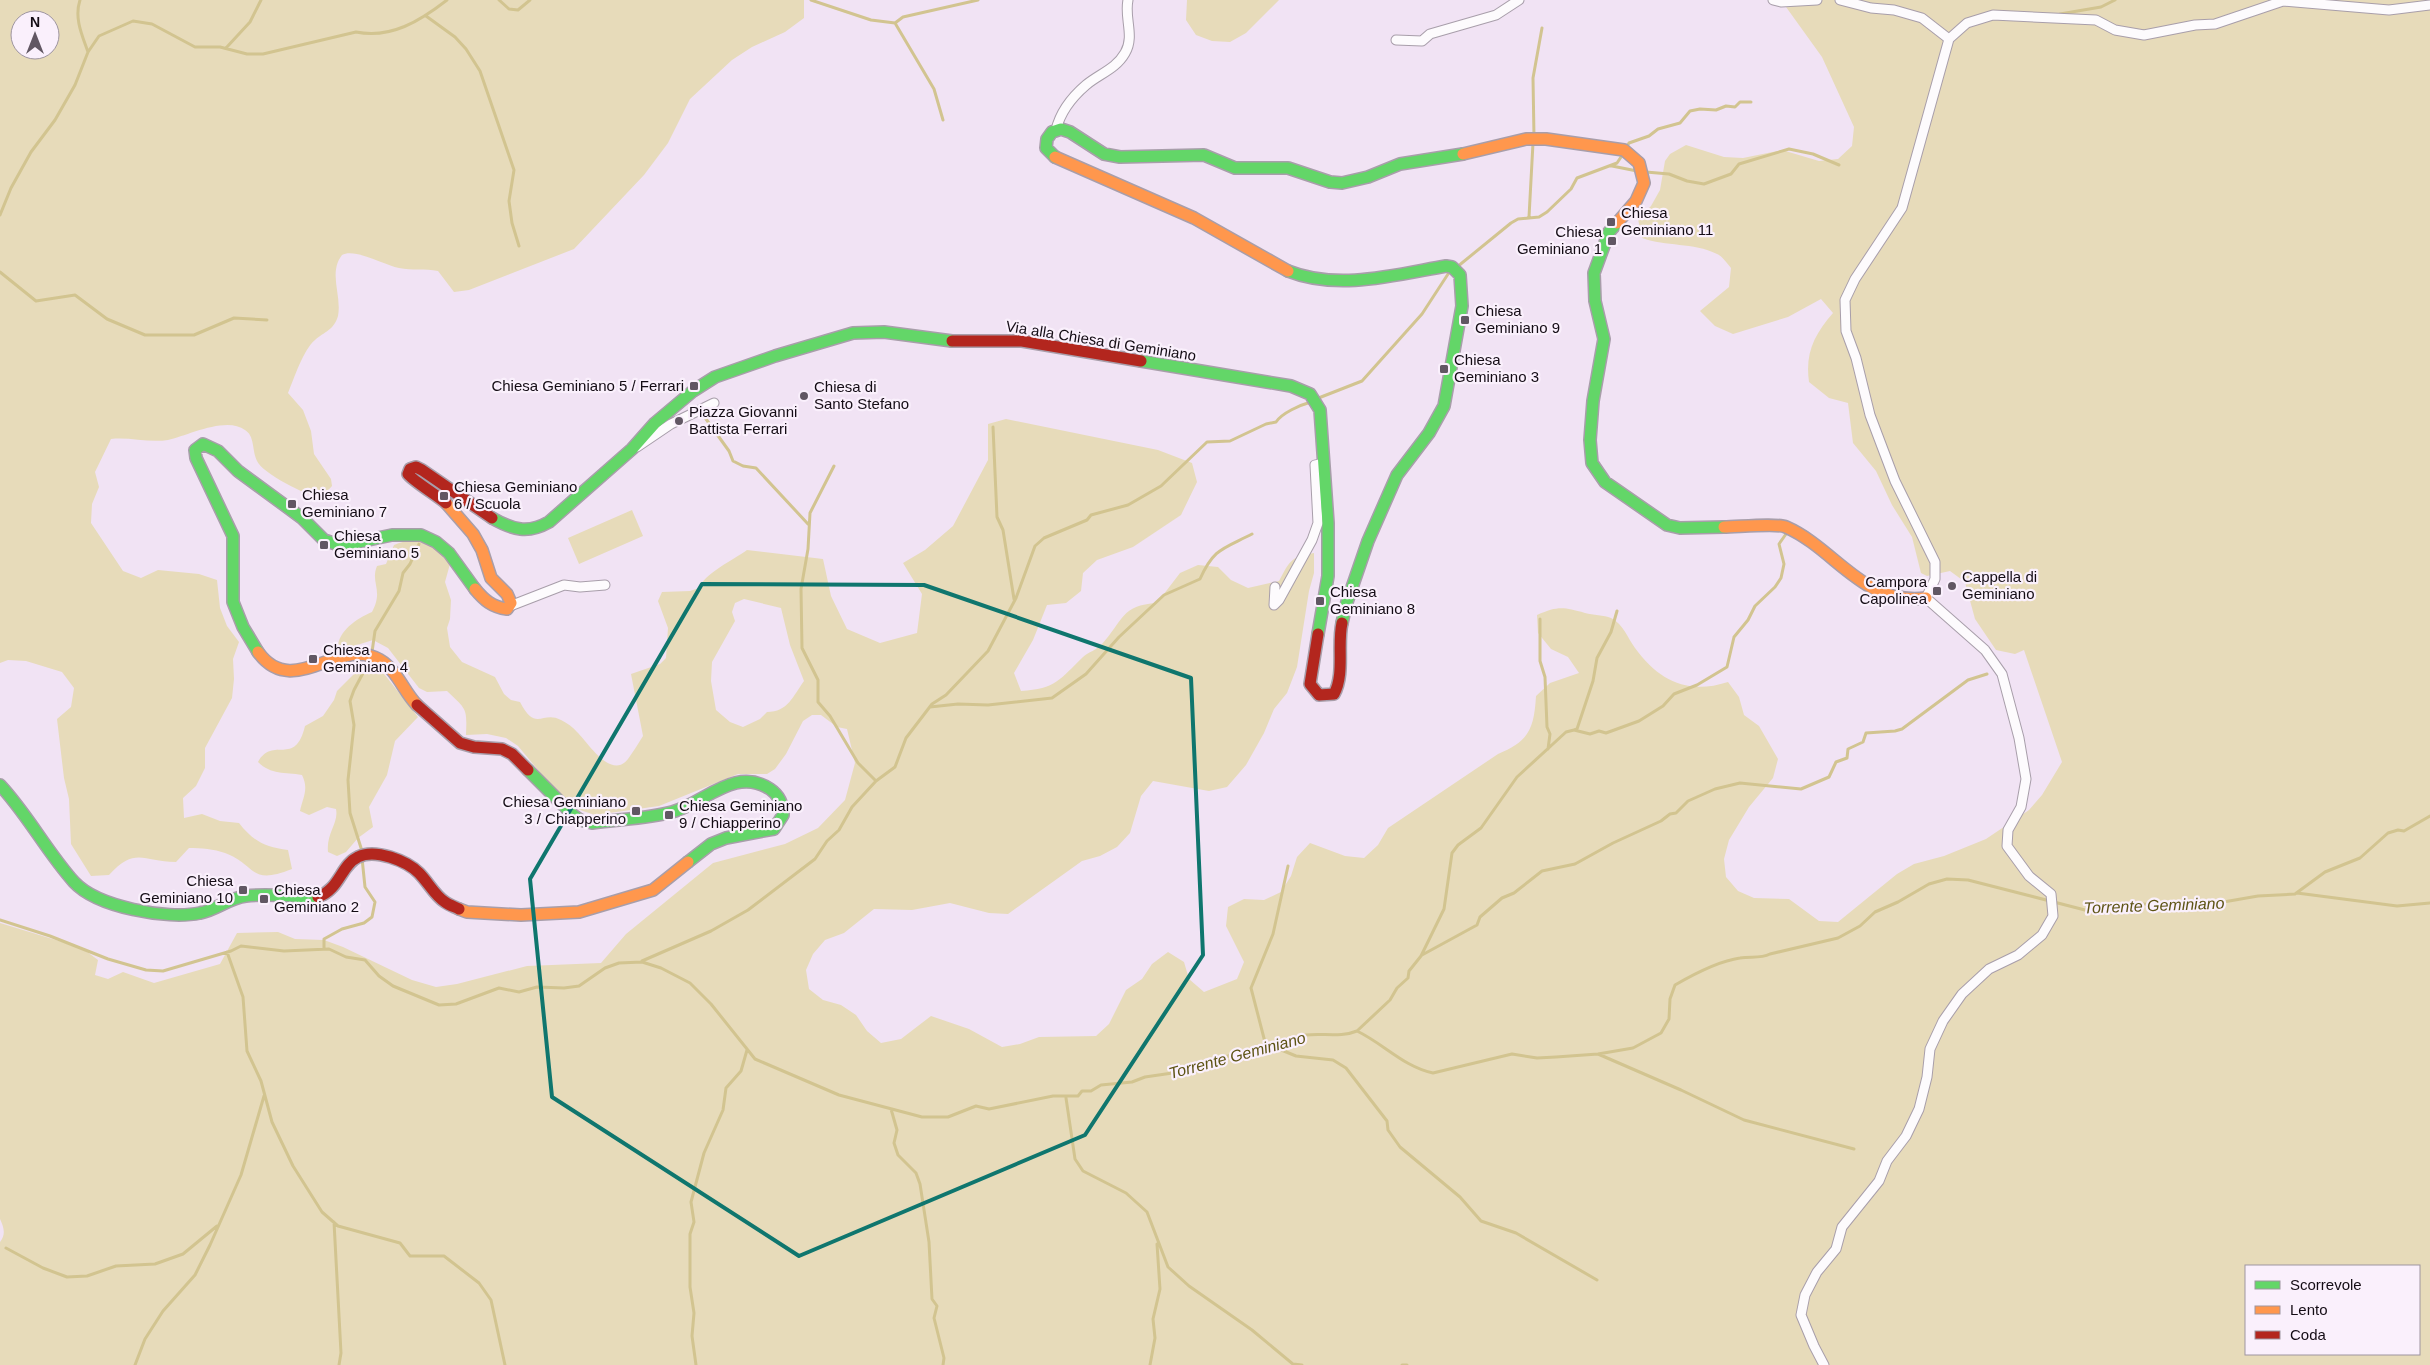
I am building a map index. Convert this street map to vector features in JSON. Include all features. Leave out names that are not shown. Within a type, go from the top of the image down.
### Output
[{"type":"street","points":[[1128,0],[1126,16],[1130,29],[1126,52],[1112,68],[1086,85],[1060,115],[1056,130],[1065,130],[1104,154],[1112,156],[1204,155],[1236,168],[1288,168],[1330,182],[1342,183],[1368,177],[1400,164],[1439,159],[1526,139],[1546,139],[1624,150],[1639,163],[1644,183],[1636,201],[1609,232],[1597,260],[1593,287],[1604,339],[1593,401],[1590,440],[1592,463],[1605,482],[1667,525],[1680,528],[1784,526],[1798,532],[1867,585],[1896,598],[1916,601],[1926,598],[1935,579],[1935,562],[1895,481],[1870,415],[1856,358],[1846,331],[1845,300],[1855,279],[1902,208],[1949,39],[1967,23],[1993,15],[2096,20],[2115,30],[2144,35],[2195,24],[2215,24],[2283,2],[2389,10],[2430,5]]},
{"type":"street","points":[[1396,40],[1422,41],[1430,34],[1496,15],[1519,0]]},
{"type":"street","points":[[1773,0],[1781,2],[1817,0]]},
{"type":"street","points":[[1840,0],[1871,8],[1894,10],[1922,18],[1949,39]]},
{"type":"street","name":"Via alla Chiesa di Geminiano","points":[[510,606],[510,598],[491,578],[482,550],[473,534],[452,508],[428,488],[411,480],[408,474],[410,468],[416,467],[422,470],[502,523],[526,530],[539,528],[549,522],[632,449],[655,423],[681,399],[715,377],[775,356],[865,331],[942,341],[1022,341],[1291,386],[1310,394],[1320,410],[1328,576],[1310,684],[1315,693],[1324,697],[1334,694],[1339,686],[1339,638],[1346,606],[1368,541],[1397,475],[1428,433],[1444,406],[1462,306],[1460,275],[1452,267],[1446,266],[1367,281],[1323,279],[1293,274],[1278,268],[1215,228],[1052,156],[1046,148],[1046,139],[1056,130]]},
{"type":"street","points":[[632,449],[644,445],[671,424],[714,403]]},
{"type":"street","points":[[0,784],[14,800],[74,882],[87,894],[111,904],[169,915],[200,913],[230,900],[246,896],[320,896],[336,886],[352,862],[360,856],[369,854],[378,854],[405,864],[418,872],[444,902],[467,912],[551,915],[579,912],[653,890],[711,844],[726,838],[774,829],[782,822],[782,806],[777,794],[763,784],[750,781],[725,785],[673,811],[592,823],[580,820],[512,753],[496,747],[469,748],[453,739],[414,701],[382,661],[371,654],[361,654],[322,662],[298,671],[285,671],[272,666],[261,655],[234,612],[231,587],[234,550],[233,537],[217,500],[196,462],[196,450],[203,444],[212,446],[245,477],[303,519],[323,539],[338,544],[403,533],[418,534],[433,540],[450,553],[473,585],[490,604],[498,609],[564,585],[580,587],[605,585]]},
{"type":"street","points":[[1275,587],[1274,605],[1279,600],[1312,540],[1318,523],[1315,465],[1324,463]]},
{"type":"street","points":[[1824,1365],[1801,1315],[1805,1294],[1817,1272],[1836,1249],[1842,1227],[1879,1181],[1887,1160],[1906,1136],[1919,1109],[1927,1077],[1930,1049],[1943,1021],[1962,994],[1989,969],[2018,956],[2042,935],[2054,916],[2052,894],[2029,876],[2007,846],[2008,830],[2021,806],[2026,779],[2019,738],[2002,674],[1985,650],[1926,598]]},
{"type":"highlighted area","points":[[702,584],[924,585],[1191,678],[1203,955],[1085,1135],[799,1256],[552,1097],[530,879]]},
{"type":"shaded area","points":[[0,0],[804,0],[804,18],[785,32],[752,47],[732,60],[690,99],[668,143],[644,175],[574,249],[469,290],[454,292],[438,271],[404,269],[362,255],[348,253],[342,255],[336,269],[338,316],[331,328],[315,340],[307,351],[299,365],[288,393],[303,410],[311,431],[314,454],[331,479],[332,486],[321,498],[296,489],[267,472],[257,461],[250,436],[245,430],[237,426],[217,426],[161,441],[111,439],[95,472],[99,487],[92,504],[91,523],[123,571],[141,578],[158,570],[199,574],[217,580],[220,608],[227,626],[239,642],[233,659],[234,679],[232,698],[205,748],[205,768],[196,786],[183,798],[184,818],[202,814],[220,821],[239,823],[260,842],[288,850],[292,869],[278,874],[260,875],[225,853],[189,848],[176,862],[133,858],[118,866],[109,875],[91,876],[71,844],[69,799],[64,778],[57,719],[71,707],[74,688],[62,672],[26,661],[8,660],[0,663]]},
{"type":"shaded area","points":[[1187,0],[1279,0],[1246,33],[1230,42],[1212,41],[1196,35],[1186,20]]},
{"type":"shaded area","points":[[1781,0],[2430,0],[2430,1365],[0,1365],[0,1242],[4,1231],[0,1219],[0,923],[82,948],[98,960],[95,975],[108,979],[123,972],[154,983],[220,964],[237,933],[278,932],[295,939],[324,940],[412,980],[436,987],[457,984],[527,966],[601,963],[626,934],[713,863],[785,844],[818,828],[845,800],[855,763],[847,729],[837,727],[821,715],[812,715],[803,721],[786,754],[775,769],[767,774],[738,774],[659,806],[595,815],[577,809],[548,782],[518,746],[506,738],[487,734],[466,735],[466,714],[459,702],[447,691],[427,692],[419,688],[388,648],[373,640],[338,651],[340,638],[348,627],[372,612],[377,598],[375,572],[377,566],[386,564],[394,545],[402,542],[418,542],[432,547],[445,557],[450,564],[445,582],[451,600],[450,619],[447,628],[450,647],[462,662],[495,677],[504,694],[511,700],[520,702],[530,716],[535,719],[549,717],[568,724],[600,757],[614,765],[621,765],[628,759],[643,736],[631,674],[660,664],[666,658],[668,628],[658,601],[662,592],[690,591],[699,588],[713,572],[747,550],[823,559],[831,596],[847,629],[880,643],[917,633],[922,594],[903,563],[925,550],[953,526],[988,460],[988,424],[1006,419],[1158,450],[1192,463],[1197,482],[1181,515],[1133,547],[1097,560],[1083,573],[1081,591],[1066,603],[1047,605],[1033,640],[1014,673],[1021,691],[1042,688],[1063,677],[1085,655],[1100,646],[1129,611],[1145,604],[1157,603],[1180,573],[1198,565],[1218,567],[1231,580],[1248,588],[1279,581],[1292,561],[1300,556],[1314,553],[1314,573],[1309,591],[1297,667],[1287,693],[1274,709],[1264,733],[1246,765],[1227,787],[1209,791],[1153,781],[1141,796],[1130,833],[1117,847],[1100,856],[1082,861],[1008,914],[989,913],[950,903],[912,910],[874,909],[844,933],[825,940],[813,954],[806,970],[809,989],[823,1000],[841,1005],[856,1015],[867,1031],[881,1043],[901,1039],[931,1016],[969,1029],[1002,1047],[1020,1044],[1039,1037],[1096,1036],[1109,1024],[1126,990],[1142,979],[1152,964],[1168,952],[1184,962],[1189,979],[1204,992],[1237,979],[1244,962],[1226,926],[1228,907],[1244,899],[1264,900],[1281,892],[1291,876],[1297,857],[1310,843],[1345,856],[1364,858],[1378,845],[1388,828],[1523,739],[1534,717],[1536,696],[1550,683],[1579,673],[1568,657],[1551,649],[1538,633],[1537,615],[1550,610],[1561,608],[1611,618],[1622,628],[1635,648],[1654,669],[1664,677],[1676,682],[1687,686],[1700,687],[1728,682],[1739,697],[1744,715],[1759,726],[1778,759],[1773,778],[1749,807],[1729,840],[1724,859],[1726,877],[1738,891],[1754,898],[1789,899],[1819,921],[1838,922],[1897,874],[1914,864],[1944,856],[1986,839],[2029,810],[2042,795],[2062,762],[2024,650],[2015,654],[1996,650],[1975,619],[1965,582],[1950,571],[1927,576],[1921,573],[1912,537],[1892,505],[1876,471],[1853,443],[1848,403],[1829,398],[1809,382],[1808,362],[1812,345],[1833,313],[1821,299],[1788,317],[1733,334],[1715,326],[1700,311],[1729,287],[1731,268],[1721,256],[1708,250],[1660,243],[1642,238],[1638,219],[1651,206],[1660,190],[1665,161],[1670,154],[1686,145],[1724,157],[1743,158],[1782,150],[1819,161],[1838,159],[1852,146],[1854,127],[1822,57]],"holes":[[[744,599],[781,608],[790,645],[804,681],[785,706],[767,712],[760,719],[743,727],[730,722],[716,710],[711,681],[712,662],[735,621],[732,612],[735,603]]]},
{"type":"shaded area","points":[[632,510],[643,536],[579,564],[568,538]]},
{"type":"shaded area","points":[[364,664],[374,664],[381,670],[418,717],[395,741],[387,775],[369,807],[373,827],[358,838],[346,852],[337,856],[328,852],[329,839],[336,819],[336,809],[327,807],[309,815],[300,811],[305,789],[302,775],[273,771],[258,762],[264,754],[270,751],[290,749],[296,746],[305,726],[323,716],[334,700],[337,691]]},
{"type":"waterway","points":[[80,0],[78,20],[88,52]]},
{"type":"waterway","points":[[226,48],[250,22],[261,0]]},
{"type":"waterway","points":[[0,215],[11,188],[31,152],[55,120],[75,85],[88,52],[99,36],[133,21],[152,24],[195,47],[220,47],[247,54],[263,54],[356,32],[381,33],[393,30],[416,21],[447,0]]},
{"type":"waterway","points":[[499,0],[509,9],[518,10],[530,0]]},
{"type":"waterway","points":[[811,0],[871,20],[895,23],[903,17],[978,0]]},
{"type":"waterway","points":[[2060,14],[2101,7],[2115,0]]},
{"type":"waterway","points":[[426,16],[455,37],[466,49],[480,71],[514,170],[509,201],[512,223],[519,246]]},
{"type":"waterway","points":[[895,23],[934,89],[943,120]]},
{"type":"waterway","points":[[1534,137],[1533,78],[1542,28]]},
{"type":"waterway","points":[[1626,148],[1629,143],[1649,136],[1658,129],[1680,123],[1690,111],[1700,109],[1716,110],[1726,106],[1735,107],[1740,102],[1751,102]]},
{"type":"waterway","points":[[1529,217],[1533,143]]},
{"type":"waterway","points":[[1646,172],[1669,174],[1687,181],[1704,184],[1731,174],[1739,164],[1789,149],[1813,154],[1839,165]]},
{"type":"waterway","points":[[1457,267],[1511,223],[1518,219],[1539,217],[1547,212],[1571,189],[1577,178],[1617,163],[1623,154]]},
{"type":"waterway","points":[[1612,166],[1637,171]]},
{"type":"waterway","points":[[1316,399],[1362,381],[1422,314],[1450,271]]},
{"type":"waterway","points":[[0,272],[36,301],[75,295],[107,319],[145,335],[194,335],[234,318],[267,320]]},
{"type":"waterway","points":[[642,961],[711,931],[748,910],[815,859],[827,841],[839,830],[852,807],[876,781],[895,767],[906,738],[932,704],[946,695],[988,651],[1016,598],[1035,546],[1044,538],[1087,520],[1091,515],[1128,505],[1161,486],[1207,442],[1230,441],[1266,424],[1276,422],[1292,410],[1311,402]]},
{"type":"waterway","points":[[706,419],[729,451],[733,461],[743,466],[756,468],[808,524]]},
{"type":"waterway","points":[[993,427],[997,517],[1003,530],[1014,599]]},
{"type":"waterway","points":[[834,466],[810,513],[808,549],[801,589],[802,648],[818,680],[818,702],[830,716],[858,763],[876,781]]},
{"type":"waterway","points":[[930,707],[958,704],[988,705],[1052,698],[1086,674],[1119,637],[1164,595],[1200,579],[1210,561],[1220,550],[1252,534]]},
{"type":"waterway","points":[[1357,1031],[1390,1000],[1397,988],[1408,978],[1409,971],[1421,956],[1444,909],[1452,853],[1458,845],[1481,828],[1517,777],[1566,732],[1574,730],[1590,734],[1599,731],[1606,733],[1639,721],[1663,706],[1674,694],[1697,685],[1727,667],[1734,637],[1748,620],[1755,606],[1775,587],[1781,578],[1784,564],[1779,544],[1786,534]]},
{"type":"waterway","points":[[372,652],[375,631],[399,591],[403,573],[410,564],[419,544]]},
{"type":"waterway","points":[[1574,730],[1577,729],[1593,681],[1597,658],[1611,632],[1617,611]]},
{"type":"waterway","points":[[1540,619],[1540,661],[1545,677],[1547,727],[1550,734],[1548,749]]},
{"type":"waterway","points":[[362,851],[350,813],[348,780],[354,725],[350,701],[371,658]]},
{"type":"waterway","points":[[1422,955],[1477,925],[1480,917],[1502,898],[1514,893],[1542,871],[1575,864],[1613,843],[1661,821],[1670,814],[1676,813],[1688,801],[1715,789],[1740,783],[1801,789],[1829,777],[1836,762],[1847,758],[1848,749],[1863,742],[1866,733],[1902,729],[1968,680],[1987,674]]},
{"type":"waterway","name":"Torrente Geminiano","points":[[0,920],[50,936],[108,959],[146,970],[163,971],[231,951],[241,946],[284,951],[329,949],[346,957],[365,960],[379,976],[393,986],[439,1005],[456,1004],[499,988],[519,992],[537,987],[564,988],[579,986],[605,968],[619,963],[642,962],[661,968],[690,983],[711,1004],[755,1059],[839,1095],[922,1117],[948,1117],[976,1106],[989,1109],[1053,1096],[1078,1096],[1082,1091],[1091,1091],[1101,1085],[1132,1082],[1145,1077],[1193,1070],[1225,1057],[1258,1047],[1277,1047],[1284,1041],[1313,1034],[1340,1035],[1357,1031],[1403,1061],[1433,1073],[1512,1054],[1537,1058],[1598,1054],[1633,1048],[1661,1033],[1669,1019],[1670,999],[1675,985],[1682,981],[1706,968],[1723,962],[1744,957],[1763,956],[1838,938],[1860,926],[1875,912],[1898,902],[1929,884],[1947,879],[1968,880],[2085,910],[2102,909],[2125,903],[2181,906],[2193,902],[2212,904],[2258,896],[2295,894],[2325,872],[2360,858],[2388,833],[2398,830],[2404,831],[2430,816]]},
{"type":"waterway","points":[[324,949],[324,939],[342,929],[364,923],[372,917],[375,902],[365,887],[362,858]]},
{"type":"waterway","points":[[1266,1046],[1251,988],[1273,934],[1288,866]]},
{"type":"waterway","points":[[2297,893],[2397,906],[2430,903]]},
{"type":"waterway","points":[[227,952],[243,997],[247,1051],[261,1081],[272,1122],[293,1166],[322,1212],[338,1226],[400,1243],[410,1256],[444,1256],[479,1283],[491,1300],[505,1365]]},
{"type":"waterway","points":[[1274,1047],[1296,1056],[1333,1060],[1346,1068],[1387,1121],[1388,1130],[1400,1147],[1460,1197],[1481,1221],[1516,1233],[1597,1280]]},
{"type":"waterway","points":[[696,1365],[692,1336],[694,1313],[690,1287],[690,1234],[694,1222],[691,1202],[704,1153],[723,1110],[726,1088],[741,1071],[747,1050]]},
{"type":"waterway","points":[[1598,1054],[1744,1120],[1854,1149]]},
{"type":"waterway","points":[[135,1365],[145,1339],[163,1311],[195,1275],[210,1245],[241,1175],[264,1096]]},
{"type":"waterway","points":[[1066,1098],[1075,1159],[1083,1171],[1126,1193],[1147,1212],[1168,1267],[1189,1286],[1252,1330],[1294,1365]]},
{"type":"waterway","points":[[891,1109],[897,1130],[894,1143],[898,1155],[916,1173],[920,1184],[929,1242],[932,1299],[937,1306],[934,1318],[944,1358],[943,1365]]},
{"type":"waterway","points":[[334,1222],[341,1353],[339,1365]]},
{"type":"waterway","points":[[6,1248],[43,1268],[67,1277],[87,1276],[116,1266],[155,1264],[183,1254],[217,1226]]},
{"type":"waterway","points":[[1150,1365],[1155,1338],[1153,1319],[1160,1289],[1157,1244]]},
{"type":"waterway","points":[[1293,1364],[1302,1365]]},
{"type":"waterway","points":[[1402,1365],[1407,1365]]},
{"type":"traffic: fast","points":[[1055,157],[1046,148],[1047,139],[1052,132],[1061,129],[1070,132],[1104,154],[1120,157],[1204,155],[1235,168],[1288,168],[1330,182],[1342,183],[1368,177],[1400,164],[1463,154]]},
{"type":"traffic: fast","points":[[1617,223],[1609,232],[1594,273],[1595,301],[1604,339],[1593,401],[1590,440],[1592,463],[1605,482],[1667,525],[1680,528],[1724,527]]},
{"type":"traffic: fast","points":[[1288,271],[1307,277],[1347,281],[1387,277],[1446,266],[1452,267],[1460,275],[1462,306],[1444,406],[1429,433],[1397,475],[1368,541],[1346,605],[1342,623]]},
{"type":"traffic: fast","points":[[492,518],[520,529],[534,528],[549,522],[632,449],[655,423],[693,391],[715,377],[775,356],[853,333],[884,332],[952,341]]},
{"type":"traffic: fast","points":[[1141,361],[1291,386],[1310,394],[1320,410],[1328,523],[1328,576],[1318,634]]},
{"type":"traffic: fast","points":[[258,652],[243,627],[233,602],[233,536],[196,458],[195,450],[203,444],[218,451],[238,471],[302,518],[324,540],[336,544],[349,544],[392,535],[421,535],[436,542],[449,553],[475,589]]},
{"type":"traffic: fast","points":[[528,770],[573,815],[580,820],[592,823],[642,818],[672,812],[720,788],[745,782],[757,783],[770,789],[778,797],[783,815],[774,829],[726,838],[711,844],[688,862]]},
{"type":"traffic: fast","points":[[0,785],[74,882],[85,891],[115,905],[152,913],[186,915],[200,913],[246,896],[318,897]]},
{"type":"traffic: slow","points":[[1463,154],[1526,139],[1546,139],[1624,150],[1639,163],[1644,183],[1636,201],[1617,223]]},
{"type":"traffic: slow","points":[[1055,157],[1194,218],[1288,271]]},
{"type":"traffic: slow","points":[[446,503],[473,534],[482,550],[491,578],[507,594],[511,603],[507,609],[497,607],[485,600],[475,589]]},
{"type":"traffic: slow","points":[[1724,527],[1766,525],[1786,527],[1820,548],[1867,585],[1885,593],[1904,598],[1926,598]]},
{"type":"traffic: slow","points":[[258,652],[272,665],[286,670],[301,669],[349,655],[365,654],[386,664],[417,705]]},
{"type":"traffic: slow","points":[[459,909],[467,912],[521,915],[579,912],[653,890],[688,862]]},
{"type":"traffic: jam","points":[[952,341],[1022,341],[1141,361]]},
{"type":"traffic: jam","points":[[446,503],[410,477],[408,474],[410,469],[416,467],[422,470],[492,518]]},
{"type":"traffic: jam","points":[[1318,634],[1310,684],[1319,695],[1334,694],[1339,678],[1342,623]]},
{"type":"traffic: jam","points":[[417,705],[460,743],[474,747],[502,749],[512,754],[528,770]]},
{"type":"traffic: jam","points":[[318,897],[331,889],[352,861],[358,857],[373,854],[399,860],[414,868],[441,899],[459,909]]},
{"type":"place","name":"Chiesa Geminiano 11","points":[[1611,222]]},
{"type":"place","name":"Chiesa Geminiano 1","points":[[1612,241]]},
{"type":"place","name":"Chiesa Geminiano 9","points":[[1465,320]]},
{"type":"place","name":"Chiesa Geminiano 3","points":[[1444,369]]},
{"type":"place","name":"Chiesa Geminiano 5 / Ferrari","points":[[694,386]]},
{"type":"place","name":"Chiesa di Santo Stefano","points":[[804,396]]},
{"type":"place","name":"Piazza Giovanni Battista Ferrari","points":[[679,421]]},
{"type":"place","name":"Chiesa Geminiano 6 / Scuola","points":[[444,496]]},
{"type":"place","name":"Chiesa Geminiano 7","points":[[292,504]]},
{"type":"place","name":"Chiesa Geminiano 5","points":[[324,545]]},
{"type":"place","name":"Cappella di Geminiano","points":[[1952,586]]},
{"type":"place","name":"Campora Capolinea","points":[[1937,591]]},
{"type":"place","name":"Chiesa Geminiano 8","points":[[1320,601]]},
{"type":"place","name":"Chiesa Geminiano 4","points":[[313,659]]},
{"type":"place","name":"Chiesa Geminiano 3 / Chiapperino","points":[[636,811]]},
{"type":"place","name":"Chiesa Geminiano 9 / Chiapperino","points":[[669,815]]},
{"type":"place","name":"Chiesa Geminiano 10","points":[[243,890]]},
{"type":"place","name":"Chiesa Geminiano 2","points":[[264,899]]}]
